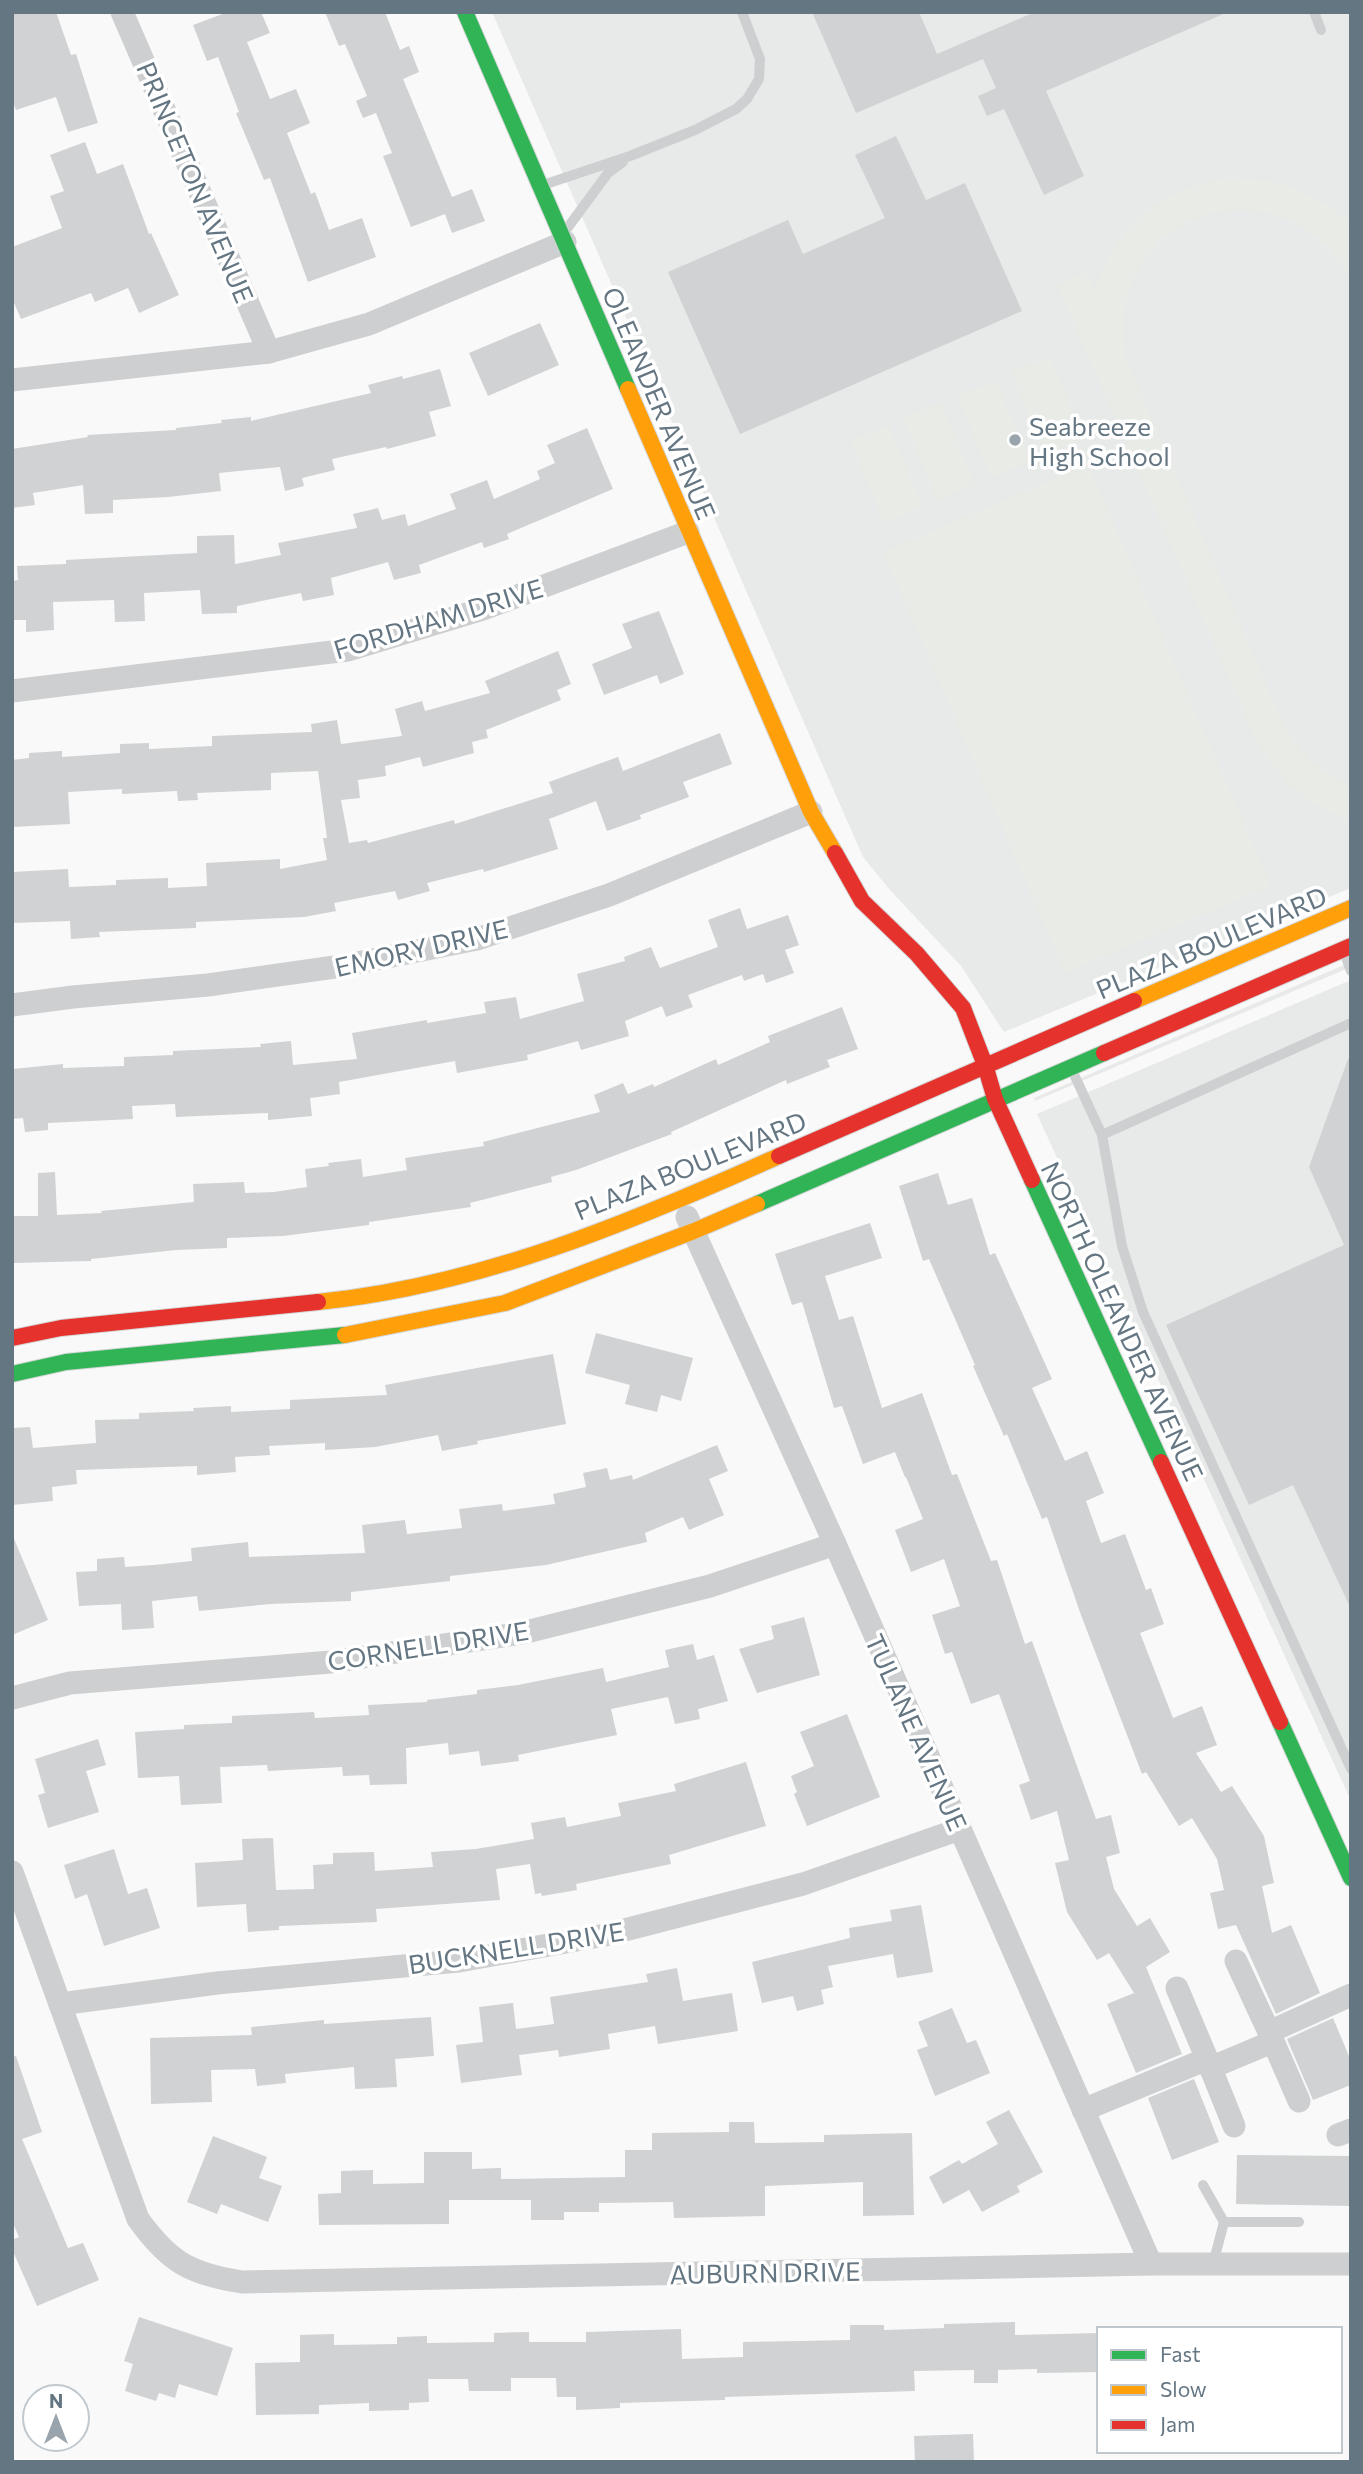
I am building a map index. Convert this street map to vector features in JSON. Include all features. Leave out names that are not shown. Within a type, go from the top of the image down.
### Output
[{"type":"street","name":"PRINCETON AVENUE","points":[[122,12],[269,352]]},
{"type":"street","name":"OLEANDER AVENUE","points":[[465,12],[811,812]]},
{"type":"street","points":[[12,380],[269,352],[369,324],[564,238]]},
{"type":"street","name":"FORDHAM DRIVE","points":[[12,691],[348,650],[483,609],[688,532]]},
{"type":"street","name":"EMORY DRIVE","points":[[12,1005],[208,985],[316,970],[477,939],[609,895],[811,812]]},
{"type":"street","name":"NORTH OLEANDER AVENUE","points":[[811,812],[862,901],[917,954],[963,1008],[995,1099],[1351,1878]]},
{"type":"street","name":"PLAZA BOULEVARD","points":[[12,1374],[66,1362],[357,1334],[505,1303],[694,1231],[1071,1067],[1339,936],[1351,908]]},
{"type":"street","name":"PLAZA BOULEVARD","points":[[12,1338],[61,1328],[360,1298],[496,1268],[679,1201],[985,1065],[1339,936]]},
{"type":"street","name":"TULANE AVENUE","points":[[679,1201],[835,1544],[1151,2264]]},
{"type":"street","name":"CORNELL DRIVE","points":[[12,1698],[70,1683],[331,1662],[522,1633],[710,1586],[835,1544]]},
{"type":"street","name":"BUCKNELL DRIVE","points":[[60,2004],[217,1983],[459,1961],[605,1935],[803,1884],[960,1829]]},
{"type":"street","name":"AUBURN DRIVE","points":[[12,1872],[138,2219],[157,2245],[183,2264],[208,2277],[242,2283],[1151,2264],[1351,2264]]},
{"type":"street","points":[[1236,1961],[1299,2101]]},
{"type":"street","points":[[1177,1988],[1234,2126]]},
{"type":"street","points":[[1083,2110],[1208,2064],[1271,2037],[1351,1995]]},
{"type":"lane","points":[[540,186],[631,156],[695,130],[736,109],[747,99],[758,79],[760,59],[741,12]]},
{"type":"lane","points":[[1314,12],[1321,30]]},
{"type":"lane","points":[[564,238],[608,173],[631,156]]},
{"type":"lane","points":[[1339,936],[1351,971]]},
{"type":"lane","points":[[1102,1135],[1351,1023]]},
{"type":"lane","points":[[1071,1067],[1102,1135],[1122,1246],[1143,1312],[1351,1769]]},
{"type":"lane","points":[[1203,2185],[1224,2222],[1213,2264]]},
{"type":"lane","points":[[1224,2222],[1298,2222]]},
{"type":"shaded area","name":"Seabreeze High School","points":[[492,12],[1351,12],[1351,888],[1004,1032],[961,966],[863,857]]},
{"type":"shaded area","points":[[1227,178],[1278,183],[1309,194],[1337,212],[1351,224],[1351,281],[1320,241],[1283,218],[1242,210],[1203,216],[1167,235],[1140,266],[1125,307],[1126,358],[1283,723],[1311,761],[1351,787],[1351,820],[1320,807],[1294,788],[1272,764],[1254,736],[1057,285],[1086,272],[1095,289],[1115,246],[1144,214],[1181,191]]},
{"type":"shaded area","points":[[1050,356],[1084,439],[1045,454],[1011,372]]},
{"type":"shaded area","points":[[996,380],[1030,462],[991,478],[957,396]]},
{"type":"shaded area","points":[[941,402],[975,484],[937,500],[903,418]]},
{"type":"shaded area","points":[[889,425],[923,507],[884,523],[850,441]]},
{"type":"shaded area","points":[[1088,464],[1271,886],[1065,973],[883,552]]},
{"type":"shaded area","points":[[1351,962],[1351,967],[1035,1101],[1034,1098]]},
{"type":"shaded area","points":[[1351,980],[1351,1801],[1037,1114]]},
{"type":"building","points":[[12,12],[56,12],[71,55],[76,54],[98,123],[68,132],[56,97],[16,110],[12,99]]},
{"type":"building","points":[[228,12],[261,12],[270,33],[247,42],[270,99],[296,89],[310,123],[287,133],[311,194],[315,192],[329,230],[362,218],[376,257],[308,282],[270,178],[264,180],[236,113],[239,112],[218,57],[207,61],[193,25]]},
{"type":"building","points":[[325,12],[385,12],[400,50],[409,46],[419,72],[403,79],[452,197],[472,189],[485,221],[452,233],[445,214],[411,227],[383,156],[392,153],[376,113],[363,118],[356,101],[367,96],[345,44],[339,46]]},
{"type":"building","points":[[812,12],[919,12],[937,54],[1035,12],[1228,12],[1046,91],[1084,176],[1044,195],[1004,109],[987,116],[978,96],[996,88],[983,59],[856,113]]},
{"type":"building","points":[[896,136],[926,200],[965,183],[1022,311],[740,434],[668,272],[788,220],[803,254],[885,218],[855,155]]},
{"type":"building","points":[[85,142],[97,174],[123,164],[149,234],[151,233],[179,295],[139,313],[128,288],[95,302],[91,293],[21,319],[12,298],[12,247],[62,228],[50,196],[64,191],[50,155]]},
{"type":"building","points":[[540,323],[559,365],[488,396],[469,353]]},
{"type":"building","points":[[440,369],[451,406],[429,412],[436,436],[387,449],[386,447],[332,459],[335,470],[302,478],[304,486],[285,491],[280,467],[219,473],[221,491],[113,500],[113,513],[85,514],[83,485],[33,493],[35,505],[12,508],[12,449],[88,437],[87,435],[176,430],[222,423],[221,420],[251,417],[251,421],[371,393],[368,385]]},
{"type":"building","points":[[587,428],[613,489],[507,534],[509,539],[484,548],[482,542],[419,565],[421,573],[394,580],[388,562],[331,578],[334,595],[303,601],[301,593],[237,606],[237,613],[202,614],[200,590],[144,593],[145,621],[115,622],[114,600],[53,602],[54,630],[26,632],[26,620],[12,620],[12,581],[18,580],[17,566],[66,564],[66,560],[197,553],[197,536],[234,535],[235,564],[281,555],[278,543],[357,528],[353,514],[378,508],[382,520],[405,514],[408,526],[456,509],[450,494],[487,480],[494,499],[540,479],[537,471],[555,463],[547,445]]},
{"type":"building","points":[[659,611],[684,674],[660,684],[657,675],[604,695],[592,664],[632,648],[622,624]]},
{"type":"building","points":[[558,651],[571,684],[557,690],[561,700],[486,730],[488,738],[472,742],[474,753],[423,767],[420,757],[385,766],[386,776],[358,780],[360,798],[341,800],[349,843],[367,840],[368,843],[454,820],[455,824],[553,793],[549,782],[618,757],[623,771],[720,733],[732,764],[683,782],[689,797],[640,815],[641,819],[607,831],[596,801],[549,819],[558,849],[484,872],[483,869],[427,883],[430,891],[398,900],[395,891],[334,903],[336,911],[304,917],[196,922],[196,928],[99,932],[100,937],[71,939],[70,921],[12,923],[12,872],[68,869],[69,887],[116,885],[116,880],[168,878],[168,888],[207,886],[206,863],[280,859],[280,869],[327,860],[323,838],[327,838],[318,771],[271,773],[271,790],[197,793],[198,800],[178,801],[177,791],[122,794],[122,789],[68,792],[70,824],[12,827],[12,760],[29,758],[29,753],[62,751],[62,757],[120,753],[120,744],[149,743],[149,749],[212,746],[212,736],[312,732],[311,724],[337,720],[341,744],[402,736],[395,709],[422,701],[425,711],[490,693],[485,681]]},
{"type":"building","points":[[740,908],[747,929],[788,915],[799,945],[785,950],[794,973],[766,983],[763,974],[744,981],[742,975],[688,995],[693,1007],[666,1017],[662,1006],[625,1021],[629,1036],[581,1050],[578,1041],[527,1055],[528,1060],[457,1073],[455,1061],[339,1082],[340,1094],[310,1098],[312,1116],[268,1120],[268,1113],[176,1117],[175,1104],[132,1106],[133,1119],[48,1123],[48,1130],[25,1132],[23,1118],[12,1119],[12,1069],[63,1064],[63,1068],[124,1066],[124,1057],[173,1055],[173,1051],[261,1047],[260,1044],[291,1041],[293,1065],[357,1059],[352,1033],[486,1013],[484,1002],[516,997],[520,1019],[584,1001],[577,974],[625,961],[624,957],[651,947],[660,968],[718,947],[708,920]]},
{"type":"building","points":[[842,1007],[858,1049],[827,1060],[830,1067],[787,1084],[786,1080],[671,1132],[672,1134],[551,1177],[552,1182],[470,1203],[471,1207],[369,1222],[369,1225],[283,1236],[227,1238],[227,1248],[176,1250],[91,1261],[13,1263],[12,1216],[38,1216],[38,1173],[55,1172],[57,1215],[102,1213],[101,1211],[194,1202],[193,1184],[244,1182],[245,1193],[307,1187],[305,1169],[329,1166],[328,1163],[361,1159],[363,1177],[407,1170],[405,1158],[484,1146],[483,1142],[600,1112],[594,1095],[623,1083],[628,1094],[653,1084],[654,1087],[716,1059],[718,1065],[770,1042],[768,1036]]},
{"type":"building","points":[[1348,1059],[1351,1059],[1351,1609],[1293,1485],[1249,1505],[1166,1325],[1344,1245],[1309,1167]]},
{"type":"building","points":[[938,1173],[948,1205],[972,1198],[990,1255],[995,1253],[1052,1379],[1032,1388],[1065,1461],[1087,1451],[1104,1493],[1086,1501],[1101,1543],[1125,1534],[1146,1590],[1151,1588],[1164,1624],[1140,1633],[1173,1718],[1202,1706],[1217,1745],[1196,1753],[1221,1792],[1232,1786],[1264,1836],[1274,1883],[1262,1886],[1272,1933],[1291,1925],[1320,1993],[1276,2014],[1236,1925],[1218,1929],[1210,1893],[1224,1890],[1217,1859],[1192,1818],[1179,1826],[1146,1772],[1142,1774],[1047,1517],[1042,1519],[1007,1434],[1004,1436],[929,1259],[923,1261],[899,1186]]},
{"type":"building","points":[[870,1223],[882,1258],[825,1276],[839,1320],[853,1316],[882,1408],[922,1393],[952,1475],[957,1474],[991,1561],[997,1560],[1025,1644],[1032,1641],[1096,1819],[1111,1815],[1120,1853],[1106,1857],[1114,1889],[1137,1926],[1150,1918],[1170,1952],[1146,1967],[1182,2054],[1136,2073],[1107,2004],[1134,1993],[1109,1953],[1097,1960],[1067,1912],[1055,1863],[1069,1860],[1057,1811],[1031,1820],[1019,1785],[1030,1781],[999,1694],[971,1704],[952,1652],[945,1654],[932,1615],[960,1606],[944,1559],[911,1572],[895,1530],[923,1519],[906,1477],[895,1452],[863,1464],[842,1406],[834,1408],[802,1302],[792,1305],[775,1254]]},
{"type":"building","points":[[596,1333],[693,1358],[681,1401],[661,1395],[657,1412],[625,1404],[630,1385],[585,1373]]},
{"type":"building","points":[[553,1354],[566,1424],[477,1441],[478,1444],[442,1451],[438,1435],[375,1447],[325,1450],[325,1443],[269,1446],[270,1455],[235,1457],[236,1472],[197,1475],[197,1466],[76,1470],[77,1484],[52,1487],[53,1501],[12,1505],[12,1428],[30,1427],[33,1448],[96,1443],[95,1420],[139,1419],[139,1413],[194,1411],[193,1408],[231,1406],[231,1412],[290,1409],[290,1400],[387,1395],[385,1385]]},
{"type":"building","points":[[717,1445],[728,1471],[709,1479],[724,1515],[689,1530],[683,1517],[645,1533],[647,1542],[546,1565],[450,1576],[450,1581],[351,1592],[351,1601],[270,1604],[199,1611],[197,1596],[152,1601],[154,1628],[122,1630],[121,1604],[79,1606],[76,1572],[97,1571],[97,1559],[124,1557],[125,1567],[192,1561],[191,1548],[248,1542],[249,1557],[365,1553],[362,1525],[405,1520],[407,1534],[462,1528],[459,1509],[502,1504],[503,1511],[555,1504],[553,1494],[586,1487],[583,1473],[607,1468],[610,1480],[632,1475],[633,1480]]},
{"type":"building","points":[[12,1534],[48,1620],[12,1635]]},
{"type":"building","points":[[804,1617],[820,1675],[757,1693],[739,1649],[774,1639],[771,1626]]},
{"type":"building","points":[[693,1644],[697,1660],[714,1655],[728,1701],[698,1709],[700,1719],[675,1724],[668,1697],[611,1709],[617,1735],[518,1755],[519,1761],[481,1766],[479,1751],[449,1755],[448,1743],[406,1748],[407,1784],[370,1785],[369,1775],[343,1776],[342,1767],[268,1771],[267,1765],[220,1767],[222,1803],[181,1805],[179,1776],[138,1778],[135,1732],[184,1729],[184,1725],[232,1723],[232,1716],[314,1712],[315,1718],[369,1715],[368,1705],[427,1702],[477,1694],[477,1690],[518,1685],[603,1668],[606,1682],[669,1667],[665,1650]]},
{"type":"building","points":[[847,1714],[880,1797],[807,1826],[794,1794],[797,1792],[791,1776],[814,1766],[800,1732]]},
{"type":"building","points":[[98,1739],[106,1765],[86,1771],[99,1812],[48,1828],[38,1795],[45,1793],[35,1759]]},
{"type":"building","points":[[746,1762],[766,1826],[669,1855],[671,1864],[576,1884],[577,1890],[542,1896],[541,1893],[535,1894],[530,1864],[496,1869],[500,1900],[376,1909],[377,1922],[279,1926],[279,1930],[248,1932],[246,1904],[197,1907],[195,1863],[243,1860],[242,1839],[273,1838],[276,1890],[314,1889],[313,1865],[333,1864],[333,1853],[374,1852],[375,1871],[433,1867],[431,1852],[476,1849],[534,1839],[531,1823],[565,1817],[567,1827],[621,1816],[618,1803],[676,1791],[674,1784]]},
{"type":"building","points":[[114,1849],[128,1894],[147,1888],[160,1928],[104,1946],[87,1894],[75,1899],[64,1865]]},
{"type":"building","points":[[921,1905],[933,1972],[897,1978],[893,1954],[828,1966],[833,1987],[821,1990],[824,2004],[797,2011],[793,1996],[762,2003],[752,1962],[850,1938],[849,1928],[892,1921],[890,1910]]},
{"type":"building","points":[[677,1968],[683,2001],[732,1993],[738,2031],[658,2044],[655,2026],[608,2034],[610,2049],[559,2057],[558,2050],[519,2055],[522,2075],[461,2083],[456,2045],[483,2042],[479,2007],[513,2003],[516,2029],[554,2024],[550,1997],[648,1982],[646,1974]]},
{"type":"building","points":[[952,2008],[967,2043],[976,2040],[990,2073],[935,2096],[917,2050],[928,2046],[918,2022]]},
{"type":"building","points":[[431,2017],[434,2056],[395,2059],[397,2087],[355,2089],[354,2067],[285,2074],[286,2083],[257,2086],[255,2069],[211,2070],[212,2102],[151,2104],[150,2038],[252,2035],[251,2027],[324,2020],[324,2024]]},
{"type":"building","points":[[1333,2018],[1351,2061],[1351,2085],[1313,2100],[1287,2039]]},
{"type":"building","points":[[16,2056],[42,2132],[22,2139],[68,2248],[83,2243],[99,2280],[37,2306],[12,2249],[12,2240],[19,2237],[12,2221],[12,2057]]},
{"type":"building","points":[[1194,2079],[1219,2142],[1172,2160],[1148,2098]]},
{"type":"building","points":[[1009,2110],[1043,2172],[1017,2186],[1020,2192],[982,2212],[969,2190],[943,2204],[929,2177],[959,2160],[962,2164],[998,2144],[986,2122]]},
{"type":"building","points":[[729,2122],[754,2122],[755,2143],[824,2142],[824,2135],[912,2133],[914,2215],[863,2216],[863,2182],[765,2186],[765,2216],[674,2218],[673,2202],[599,2203],[599,2212],[564,2212],[564,2220],[531,2220],[531,2200],[449,2200],[449,2224],[319,2225],[318,2194],[341,2193],[341,2171],[373,2170],[373,2184],[424,2183],[424,2152],[472,2152],[472,2169],[501,2168],[501,2179],[625,2177],[625,2150],[652,2150],[652,2133],[729,2132]]},
{"type":"building","points":[[213,2136],[267,2157],[259,2178],[282,2186],[268,2222],[221,2204],[217,2214],[187,2202]]},
{"type":"building","points":[[1237,2155],[1351,2156],[1351,2206],[1236,2204]]},
{"type":"building","points":[[139,2317],[233,2348],[217,2396],[179,2384],[175,2398],[159,2393],[156,2401],[125,2391],[133,2364],[124,2361]]},
{"type":"building","points":[[1015,2322],[1015,2335],[1097,2333],[1097,2372],[1037,2373],[1037,2369],[998,2370],[998,2383],[974,2383],[974,2370],[914,2371],[915,2391],[725,2397],[725,2400],[620,2403],[620,2408],[576,2410],[576,2397],[557,2397],[556,2378],[511,2378],[511,2391],[469,2391],[468,2379],[428,2379],[429,2402],[409,2403],[409,2410],[369,2411],[369,2403],[319,2405],[319,2414],[256,2415],[255,2363],[300,2362],[300,2335],[334,2334],[334,2345],[397,2344],[397,2337],[427,2336],[427,2343],[494,2342],[494,2333],[529,2332],[529,2342],[586,2342],[586,2332],[681,2329],[682,2359],[743,2357],[743,2342],[850,2340],[850,2325],[884,2325],[884,2330],[944,2328],[944,2324]]},
{"type":"building","points":[[973,2434],[974,2462],[915,2462],[914,2436]]},
{"type":"traffic: fast","points":[[465,12],[628,389]]},
{"type":"traffic: fast","points":[[757,1204],[1104,1053]]},
{"type":"traffic: fast","points":[[1032,1180],[1161,1462]]},
{"type":"traffic: fast","points":[[12,1374],[66,1362],[345,1335]]},
{"type":"traffic: fast","points":[[1280,1722],[1351,1878]]},
{"type":"traffic: slow","points":[[628,389],[811,812],[835,853]]},
{"type":"traffic: slow","points":[[1134,1001],[1351,908]]},
{"type":"traffic: slow","points":[[318,1302],[437,1282],[554,1248],[668,1204],[779,1156]]},
{"type":"traffic: slow","points":[[345,1335],[505,1303],[757,1204]]},
{"type":"traffic: jam","points":[[835,853],[862,901],[917,954],[963,1008],[995,1099],[1032,1180]]},
{"type":"traffic: jam","points":[[1104,1053],[1351,946]]},
{"type":"traffic: jam","points":[[779,1156],[1134,1001]]},
{"type":"traffic: jam","points":[[12,1338],[61,1328],[318,1302]]},
{"type":"traffic: jam","points":[[1161,1462],[1280,1722]]},
{"type":"place","name":"Seabreeze High School","points":[[1015,440]]}]
